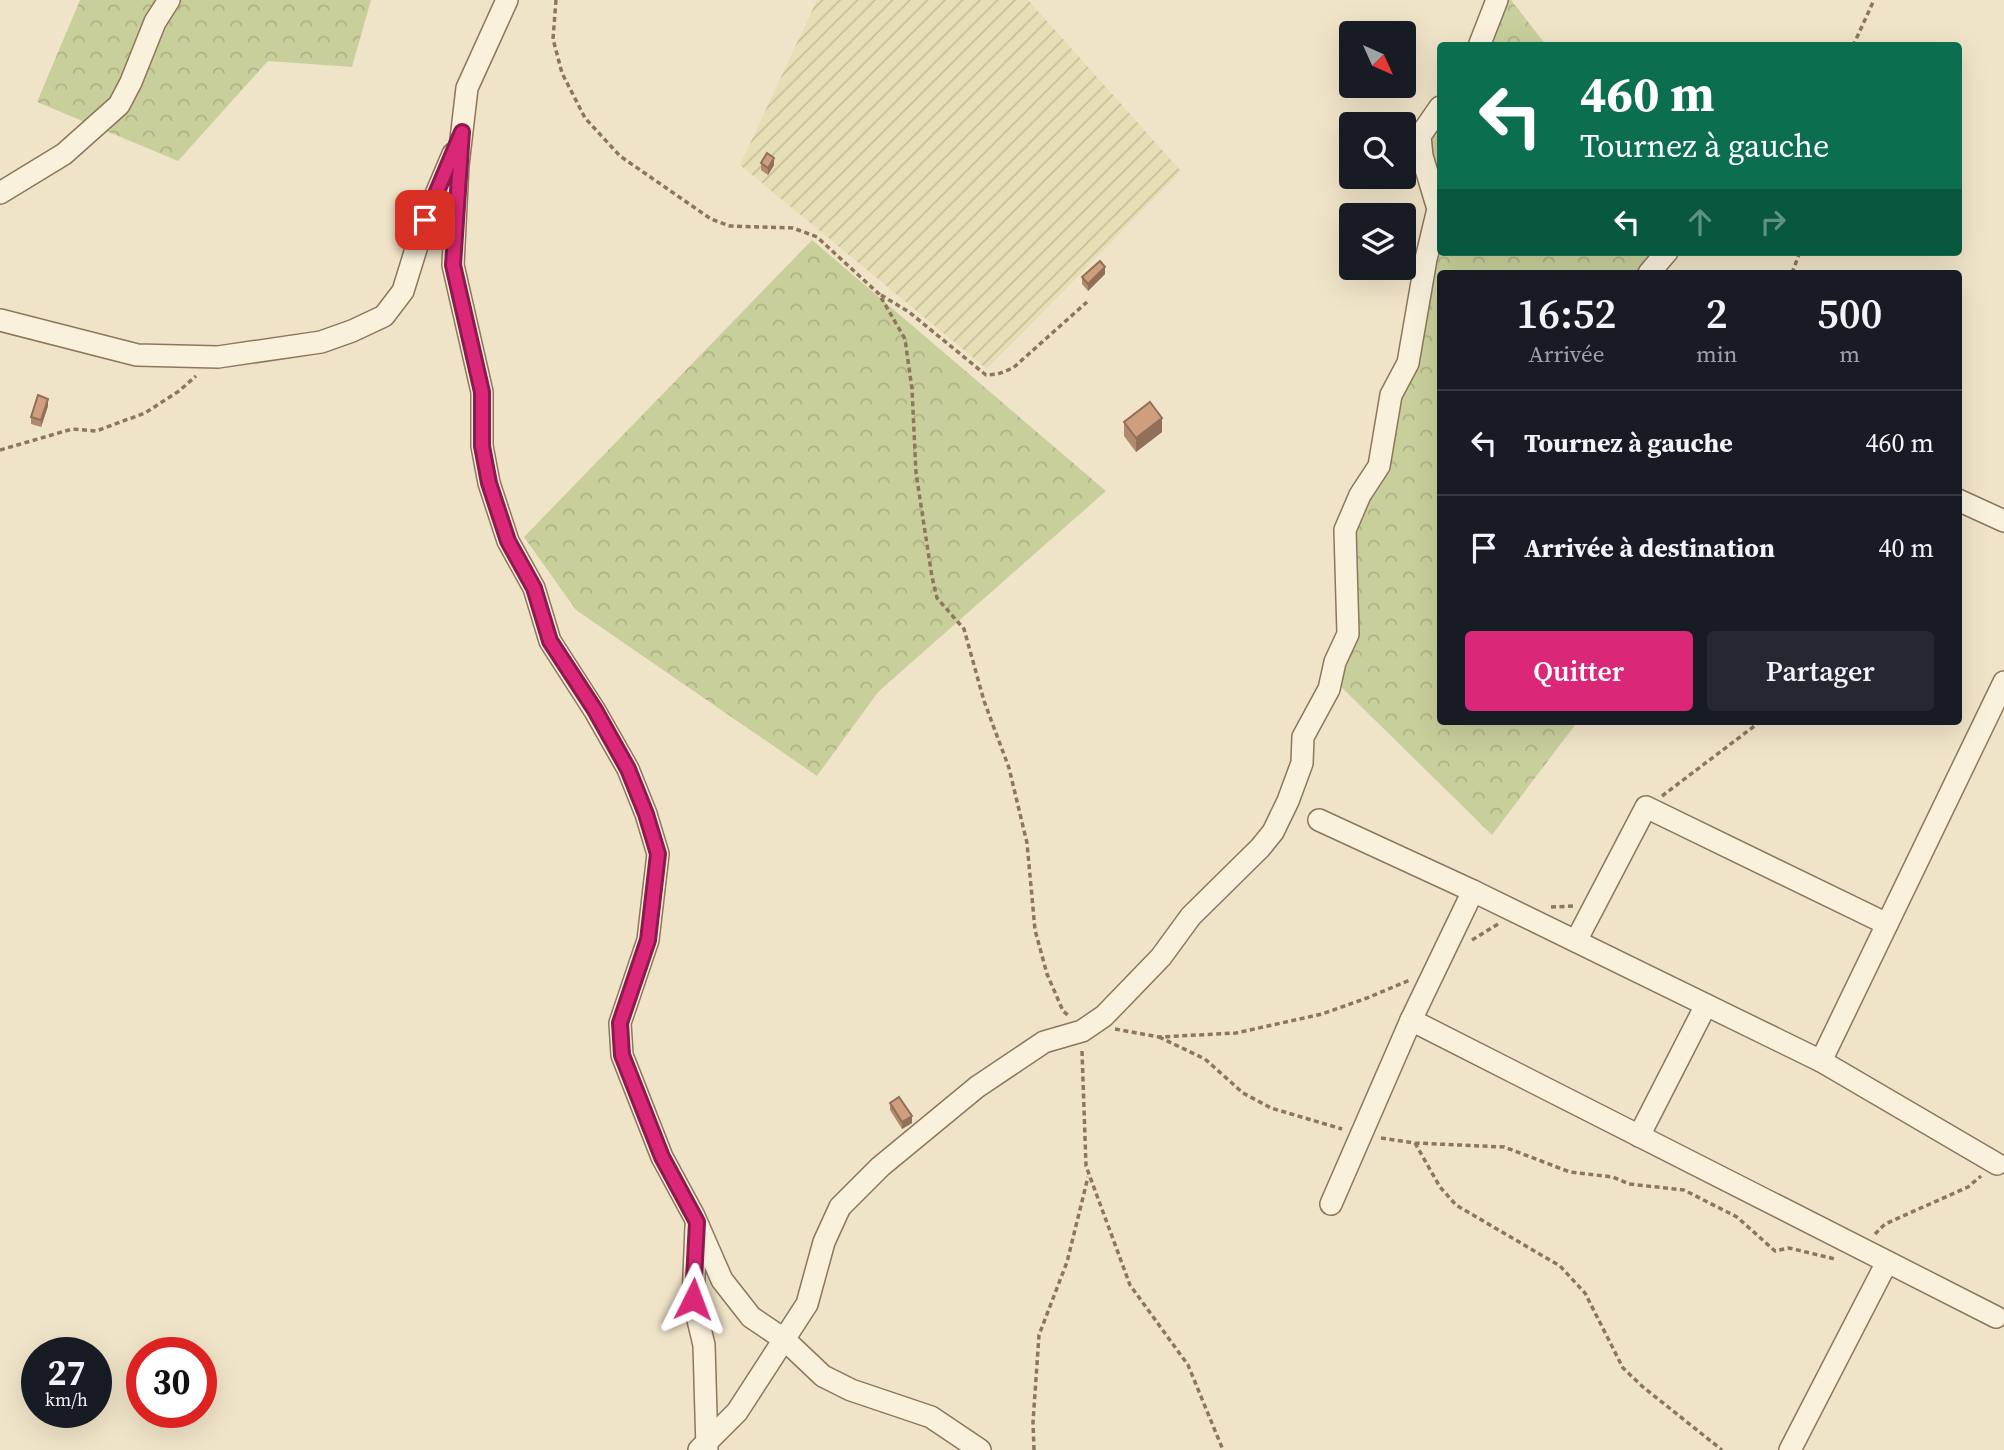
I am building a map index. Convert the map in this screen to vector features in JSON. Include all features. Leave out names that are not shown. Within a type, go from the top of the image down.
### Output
[{"type":"street","points":[[0,193],[64,154],[119,105],[155,22],[169,0]]},
{"type":"street","points":[[507,0],[467,88],[453,265],[482,392],[482,446],[489,483],[508,541],[534,588],[550,641],[595,710],[628,769],[658,854],[648,940],[620,1023],[622,1055],[662,1157],[697,1222],[722,1280],[751,1317],[785,1340],[823,1376],[851,1390],[931,1417],[980,1450]]},
{"type":"street","points":[[1481,42],[1497,0]]},
{"type":"street","points":[[1437,111],[1420,136],[1422,156],[1437,206]]},
{"type":"street","points":[[0,320],[136,355],[218,357],[321,342],[384,316],[403,291],[425,220],[462,132]]},
{"type":"street","points":[[704,1448],[737,1412],[807,1304],[824,1242],[841,1208],[880,1167],[977,1087],[1044,1042],[1082,1031],[1104,1016],[1161,957],[1191,916],[1273,832],[1302,762],[1303,737],[1329,689],[1335,662],[1348,634],[1345,530],[1360,495],[1379,466],[1391,395],[1408,363],[1437,213]]},
{"type":"street","points":[[1652,270],[1664,256]]},
{"type":"street","points":[[1962,502],[2004,521]]},
{"type":"street","points":[[1821,1061],[2004,682]]},
{"type":"street","points":[[1576,941],[1646,807],[1887,924]]},
{"type":"street","points":[[1319,820],[1473,891],[1821,1061],[1997,1164]]},
{"type":"street","points":[[1331,1204],[1411,1020],[1473,891]]},
{"type":"street","points":[[1639,1136],[1706,1005]]},
{"type":"street","points":[[1411,1020],[1996,1318]]},
{"type":"street","points":[[697,1222],[693,1299],[704,1345],[704,1448]]},
{"type":"street","points":[[1790,1450],[1887,1262]]},
{"type":"path","points":[[556,0],[553,39],[562,73],[586,118],[620,156],[710,219],[730,226],[793,228],[817,237],[879,294],[909,312],[986,375],[1013,368],[1087,302]]},
{"type":"path","points":[[1855,42],[1874,0]]},
{"type":"path","points":[[879,294],[905,339],[912,389],[916,473],[937,598],[964,629],[984,701],[1010,768],[1027,843],[1035,930],[1047,974],[1063,1011],[1082,1031],[1081,1071],[1086,1166],[1130,1285],[1188,1365],[1223,1450]]},
{"type":"path","points":[[0,450],[72,429],[96,431],[145,413],[179,390],[218,357]]},
{"type":"path","points":[[1159,1037],[1205,1059],[1243,1093],[1271,1108],[1361,1135],[1415,1143],[1503,1147],[1570,1172],[1613,1177],[1629,1184],[1684,1190],[1737,1217],[1775,1251],[1789,1248],[1842,1260],[1861,1248],[1885,1224],[1968,1187],[1997,1164]]},
{"type":"path","points":[[1415,1143],[1440,1187],[1456,1205],[1560,1266],[1585,1293],[1623,1368],[1722,1450]]},
{"type":"path","points":[[1034,1450],[1033,1422],[1039,1335],[1067,1262],[1089,1174]]},
{"type":"shaded area","points":[[817,0],[1028,0],[1181,171],[987,369],[740,165]]},
{"type":"green space","points":[[80,0],[371,0],[352,67],[268,61],[178,161],[37,102]]},
{"type":"green space","points":[[1497,0],[1511,0],[1544,42],[1481,42]]},
{"type":"green space","points":[[1437,115],[1437,206],[1422,156]]},
{"type":"green space","points":[[1437,213],[1437,256],[1655,256],[1657,270],[1437,270],[1437,725],[1575,725],[1492,835],[1331,677],[1344,562],[1379,466]]},
{"type":"green space","points":[[812,240],[1106,491],[878,692],[817,776],[576,610],[524,537]]},
{"type":"building","points":[[767,153],[774,158],[768,168],[761,163]]},
{"type":"building","points":[[1100,261],[1105,267],[1088,284],[1082,277]]},
{"type":"building","points":[[38,395],[48,399],[41,420],[31,417]]},
{"type":"building","points":[[1150,402],[1162,418],[1136,438],[1124,422]]},
{"type":"building","points":[[899,1097],[912,1116],[902,1122],[890,1103]]},
{"type":"route","points":[[425,220],[462,132],[453,265],[482,392],[482,446],[489,483],[508,541],[534,588],[550,641],[595,710],[628,769],[658,854],[648,940],[620,1023],[622,1055],[662,1157],[697,1222],[693,1299]]}]
